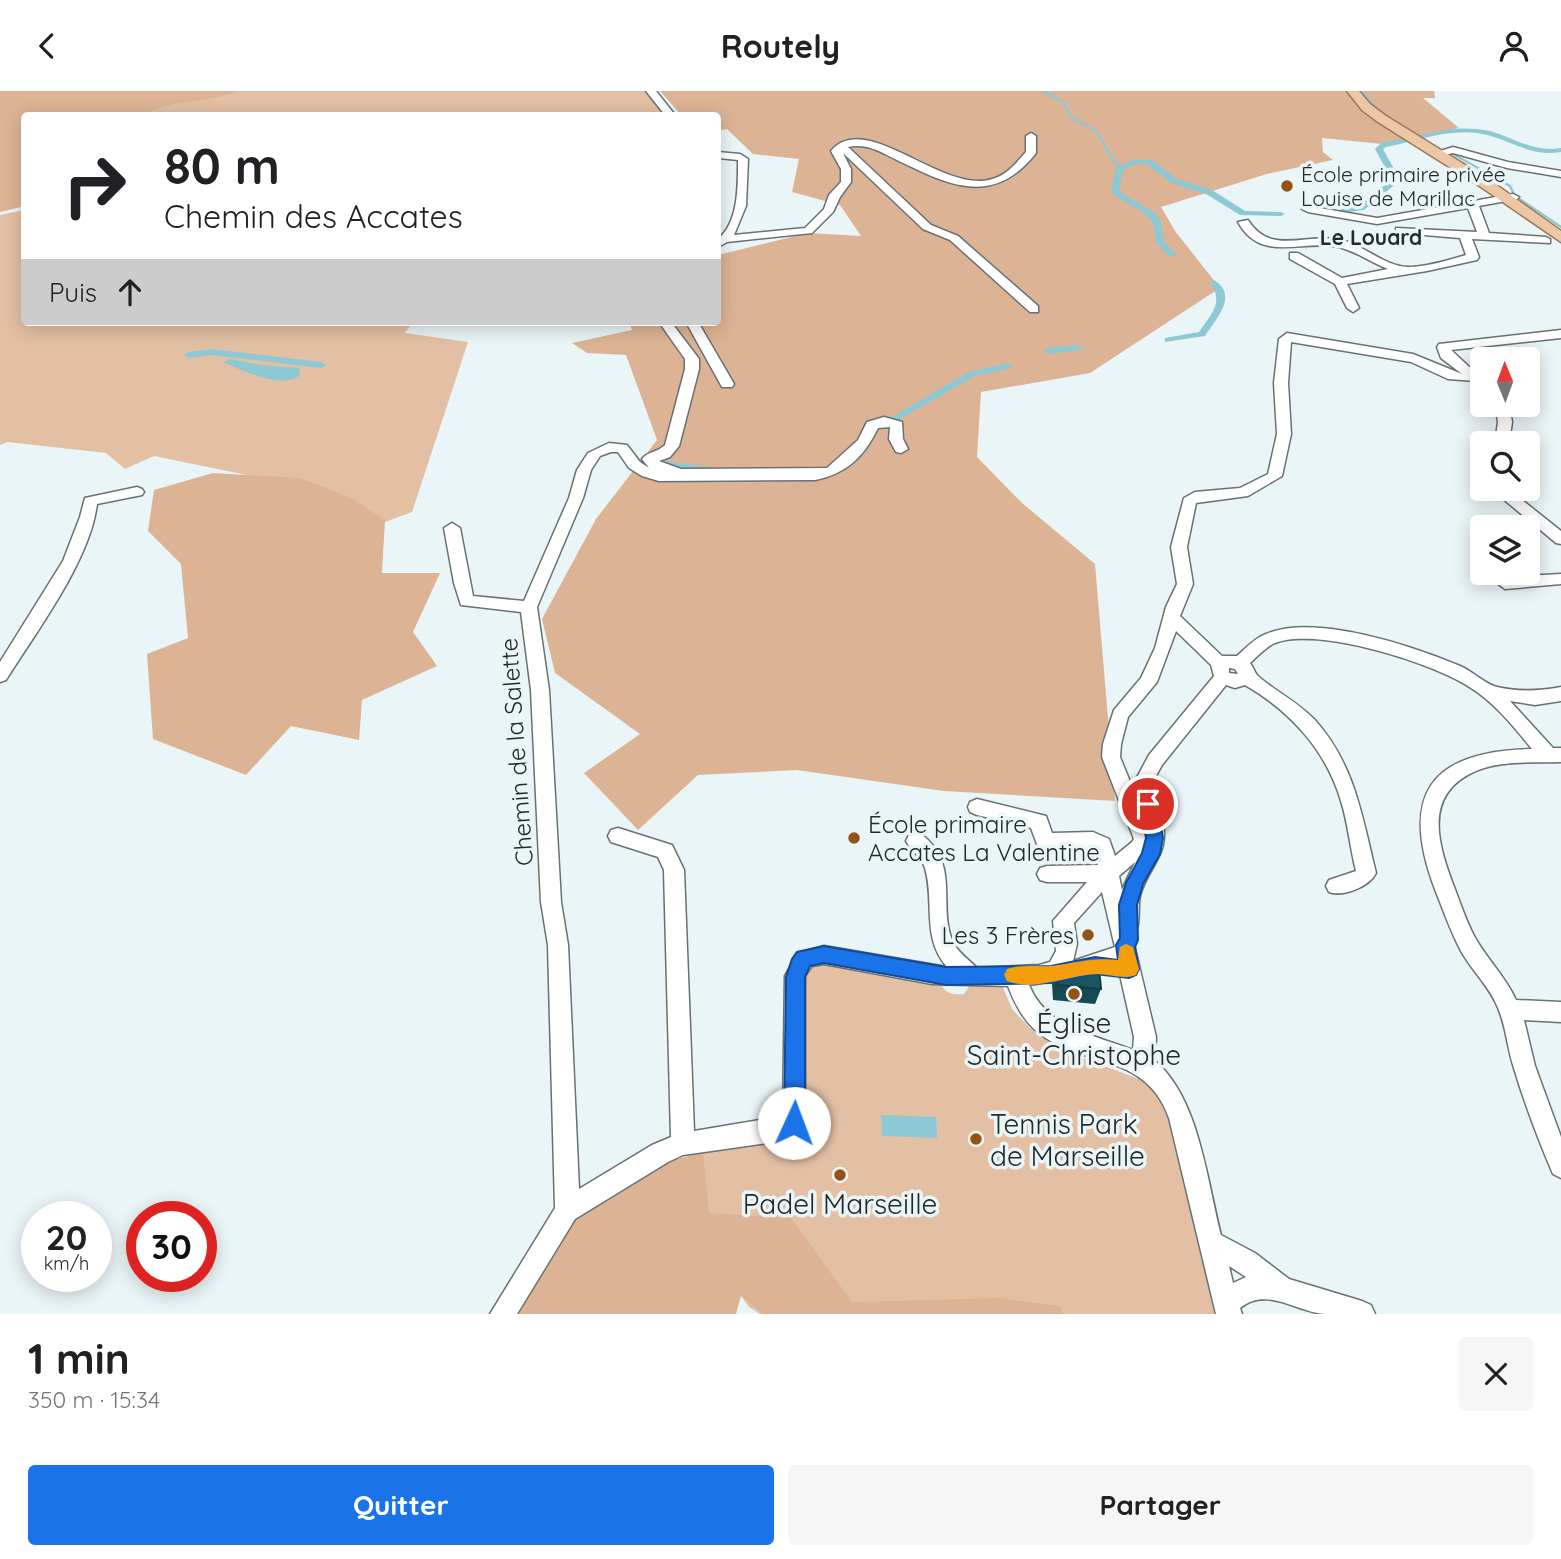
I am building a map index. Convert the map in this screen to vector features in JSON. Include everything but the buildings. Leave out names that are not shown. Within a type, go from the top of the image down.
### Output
[{"type":"main road","points":[[1353,91],[1366,107],[1414,139],[1495,183],[1509,198],[1561,238]]},
{"type":"main road","points":[[1537,219],[1561,232]]},
{"type":"street","points":[[651,91],[668,112]]},
{"type":"street","points":[[721,155],[743,159],[743,190],[722,241],[808,230],[829,209],[835,195],[842,190],[846,182],[846,169],[836,156],[836,151],[841,146],[866,142],[960,184],[979,187],[998,181],[1016,170],[1031,153],[1031,136]]},
{"type":"street","points":[[841,146],[927,227],[954,238],[1034,309]]},
{"type":"street","points":[[1439,153],[1461,151],[1507,165],[1561,174]]},
{"type":"street","points":[[1308,209],[1377,221],[1509,198]]},
{"type":"street","points":[[1472,203],[1485,237]]},
{"type":"street","points":[[1425,232],[1421,219],[1445,214]]},
{"type":"street","points":[[1244,222],[1251,232],[1276,243],[1298,245],[1335,242],[1405,270]]},
{"type":"street","points":[[1399,230],[1546,241]]},
{"type":"street","points":[[1340,282],[1473,257],[1465,235]]},
{"type":"street","points":[[1294,256],[1340,282],[1353,308]]},
{"type":"street","points":[[668,326],[692,359],[692,369],[672,446],[665,454],[649,459],[656,467],[681,474],[815,475],[831,472],[864,442],[872,425],[880,422],[897,425],[896,439],[901,449]]},
{"type":"street","points":[[694,326],[727,384]]},
{"type":"street","points":[[1470,374],[1447,355],[1444,347],[1561,334]]},
{"type":"street","points":[[1051,974],[1058,969],[1068,945],[1063,921],[1109,872],[1139,848],[1144,840],[1111,757],[1115,728],[1135,694],[1148,682],[1173,619],[1174,607],[1187,579],[1179,547],[1189,501],[1195,497],[1243,492],[1275,476],[1283,434],[1281,383],[1284,339],[1293,338],[1413,358],[1429,363],[1447,376],[1470,378]]},
{"type":"street","name":"Chemin de la Salette","points":[[566,1210],[566,1133],[558,945],[551,902],[540,690],[530,607],[576,498],[584,470],[596,453],[610,447],[622,449],[629,454],[634,465],[646,473],[659,477],[681,474]]},
{"type":"street","points":[[0,676],[71,561],[88,517],[90,501],[136,492]]},
{"type":"street","points":[[1513,501],[1561,540]]},
{"type":"street","points":[[452,528],[459,551],[467,601],[530,607]]},
{"type":"street","points":[[1540,580],[1561,579]]},
{"type":"street","points":[[1173,619],[1235,682],[1272,638],[1284,635],[1317,635],[1386,646],[1424,658],[1478,683],[1554,755]]},
{"type":"street","points":[[1243,670],[1304,721],[1323,742],[1342,776],[1349,795],[1366,873],[1361,878],[1336,886]]},
{"type":"street","points":[[1127,956],[1128,905],[1135,883],[1151,854],[1154,838],[1152,811],[1143,783],[1155,760],[1222,671]]},
{"type":"street","points":[[1488,692],[1535,698],[1561,694]]},
{"type":"street","points":[[1554,755],[1501,759],[1468,766],[1449,778],[1440,788],[1432,801],[1427,819],[1432,854],[1470,948],[1510,1009],[1523,1064],[1561,1166]]},
{"type":"street","points":[[1121,785],[1143,783]]},
{"type":"street","points":[[976,807],[1038,822],[1045,841],[1093,840],[1102,845],[1145,1037],[1145,1068]]},
{"type":"street","points":[[618,836],[664,851],[674,870],[683,1145]]},
{"type":"street","points":[[916,841],[926,848],[936,868],[944,946],[971,976]]},
{"type":"street","points":[[1047,874],[1109,872]]},
{"type":"street","points":[[503,1314],[566,1210],[660,1153],[683,1145],[774,1132],[794,1123],[795,977],[804,958],[824,955],[946,976],[971,976],[1051,974],[1095,966],[1127,956]]},
{"type":"street","points":[[1014,975],[1027,1006],[1048,1027],[1076,1042],[1126,1058],[1145,1068],[1165,1086],[1173,1100],[1228,1309]]},
{"type":"street","points":[[1510,1009],[1561,1012]]},
{"type":"street","points":[[1211,1243],[1246,1262],[1282,1289]]},
{"type":"street","points":[[1228,1309],[1237,1292],[1252,1285],[1282,1289],[1362,1314]]},
{"type":"shaded area","points":[[0,91],[649,91],[665,112],[21,112],[21,207],[0,212]]},
{"type":"shaded area","points":[[0,91],[236,92],[165,106],[150,112],[21,112],[21,207],[0,212]]},
{"type":"shaded area","points":[[660,91],[1434,91],[1435,98],[1423,98],[1459,128],[1382,144],[1322,138],[1323,152],[1333,160],[1267,174],[1161,207],[1175,231],[1220,288],[1090,373],[981,392],[977,457],[1022,503],[1095,564],[1115,801],[944,791],[797,770],[698,775],[638,830],[584,773],[640,734],[555,673],[542,619],[596,519],[657,440],[626,355],[587,353],[572,343],[632,330],[630,326],[721,326],[721,254],[808,233],[861,236],[840,205],[792,192],[799,159],[753,154],[727,129],[721,130],[721,112],[678,112]]},
{"type":"shaded area","points":[[21,211],[21,326],[410,326],[405,333],[468,342],[412,512],[385,522],[252,476],[154,456],[125,469],[106,453],[7,442],[0,445],[0,215]]},
{"type":"shaded area","points":[[213,473],[300,478],[352,498],[385,520],[382,573],[440,573],[413,632],[437,666],[362,700],[359,740],[291,726],[246,775],[153,739],[147,654],[188,638],[181,564],[148,531],[154,490]]},
{"type":"shaded area","name":"Tennis Park de Marseille","points":[[815,962],[940,983],[947,992],[953,994],[964,994],[971,983],[1002,985],[1012,1009],[1030,1028],[1058,1048],[1144,1081],[1165,1105],[1217,1314],[760,1314],[749,1307],[699,1237],[695,1152],[801,1136],[805,974]]},
{"type":"shaded area","points":[[703,1152],[709,1213],[791,1218],[852,1302],[1000,1298],[1060,1306],[1063,1314],[763,1314],[741,1296],[736,1314],[519,1314],[572,1214],[666,1162]]},
{"type":"water","points":[[231,359],[260,365],[299,368],[300,375],[292,379],[272,380],[223,362]]},
{"type":"water","points":[[881,1115],[936,1117],[937,1138],[882,1136]]},
{"type":"waterway","points":[[1043,91],[1064,103],[1071,117],[1097,132],[1111,157],[1121,168]]},
{"type":"waterway","points":[[1361,91],[1381,113]]},
{"type":"waterway","points":[[1344,211],[1361,208],[1394,182],[1395,178],[1379,149],[1384,145],[1463,130],[1487,133],[1533,150],[1561,150]]},
{"type":"waterway","points":[[1453,154],[1510,186],[1515,196],[1561,227]]},
{"type":"waterway","points":[[1173,255],[1160,243],[1160,231],[1153,216],[1115,192],[1119,169],[1136,162],[1149,162],[1174,181],[1209,192],[1243,213],[1281,214]]},
{"type":"waterway","points":[[1168,340],[1202,334],[1221,302],[1222,296],[1214,283]]},
{"type":"waterway","points":[[1048,351],[1077,348]]},
{"type":"waterway","points":[[189,355],[212,352],[321,365]]},
{"type":"waterway","points":[[893,419],[972,374],[1008,366]]},
{"type":"waterway","points":[[660,462],[711,470]]},
{"type":"slow traffic","points":[[1013,975],[1051,974],[1095,966],[1129,969],[1126,953]]},
{"type":"place","name":"École primaire privée Louise de Marillac","points":[[1287,186]]},
{"type":"place","name":"École primaire Accates La Valentine","points":[[854,838]]},
{"type":"place","name":"Les 3 Frères","points":[[1088,935]]},
{"type":"place","name":"Église Saint-Christophe","points":[[1074,994]]},
{"type":"place","name":"Tennis Park de Marseille","points":[[976,1139]]},
{"type":"place","name":"Padel Marseille","points":[[840,1175]]},
{"type":"district","name":"Le Louard","points":[[1371,237]]},
{"type":"route","points":[[794,1123],[795,977],[804,958],[824,955],[946,976],[1051,974],[1095,966],[1129,969],[1125,945],[1129,940],[1128,905],[1135,883],[1151,854],[1154,838],[1152,811],[1148,804]]}]
